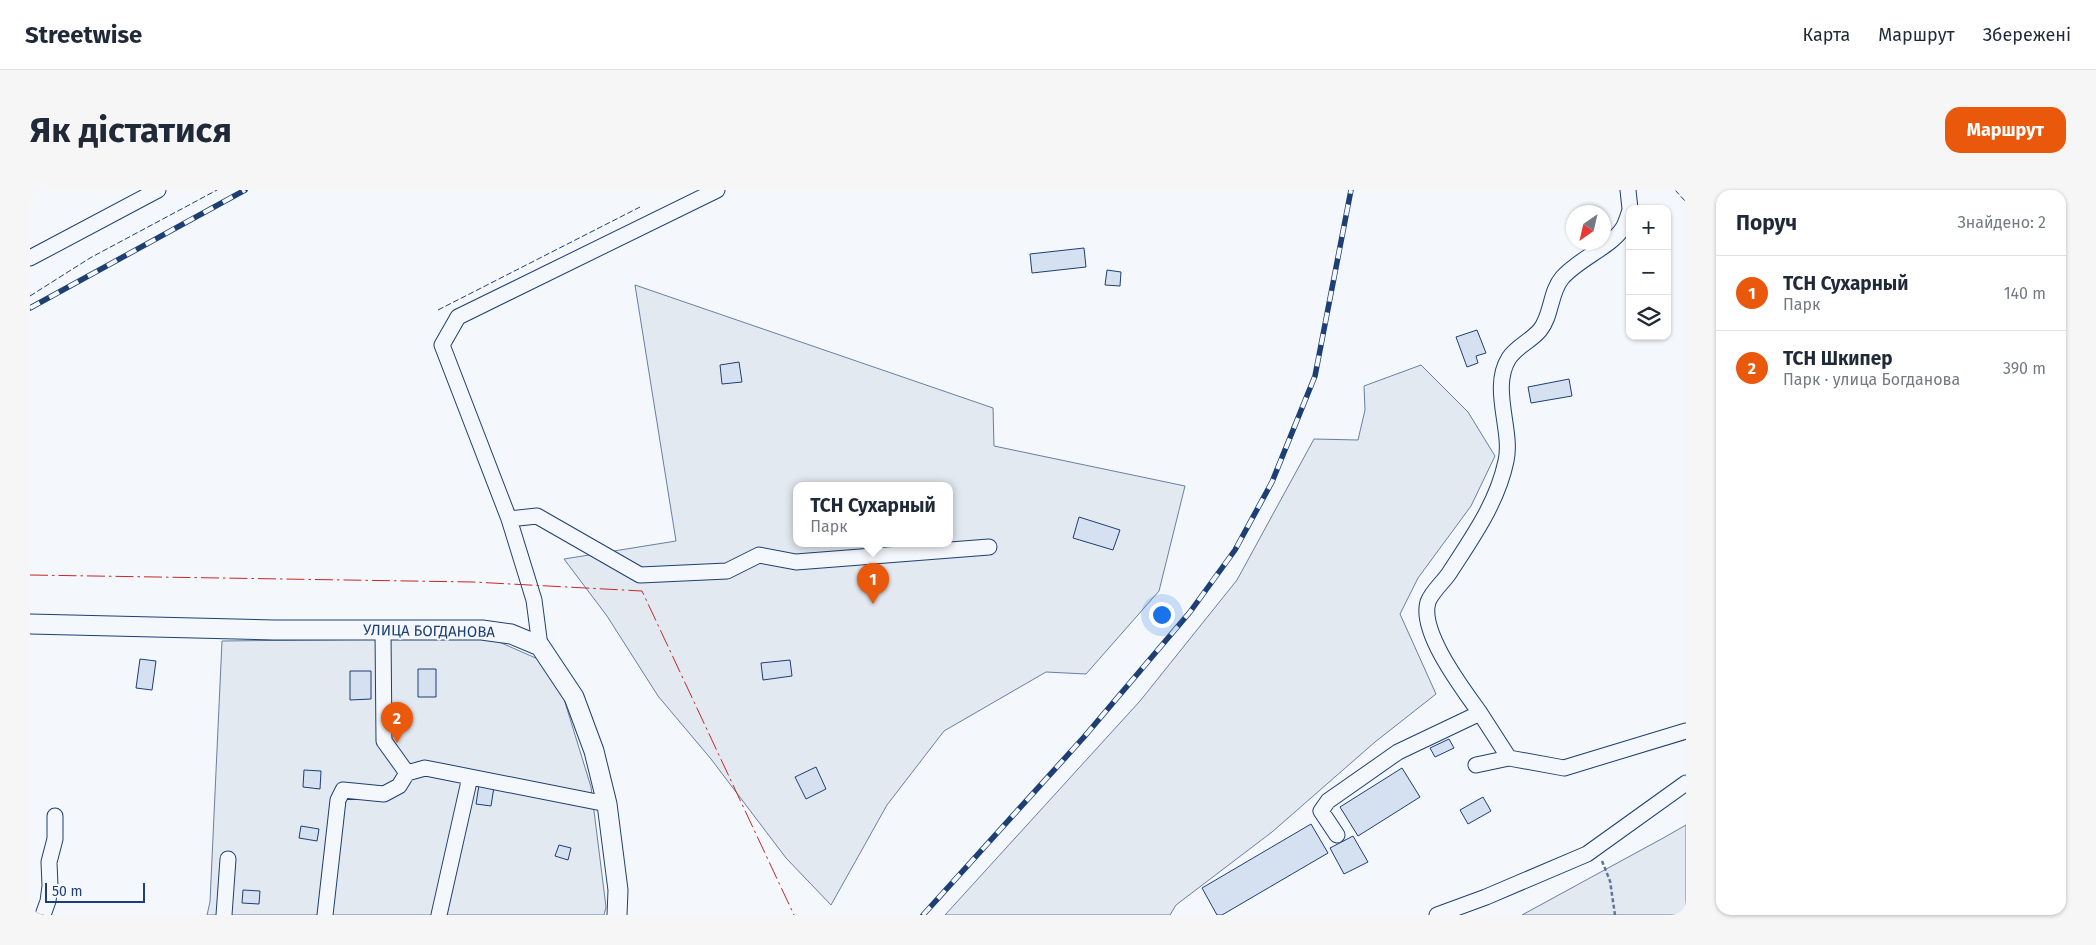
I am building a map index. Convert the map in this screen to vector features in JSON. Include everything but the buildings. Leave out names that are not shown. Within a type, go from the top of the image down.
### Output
[{"type":"main road","name":"УЛИЦА БОГДАНОВА","points":[[30,624],[274,630],[482,630],[511,634],[540,646]]},
{"type":"main road","points":[[540,646],[574,697],[594,751],[607,804],[618,890],[617,915]]},
{"type":"lane","points":[[30,258],[158,190]]},
{"type":"lane","points":[[540,646],[534,600],[509,519],[442,345],[458,317],[717,190]]},
{"type":"lane","points":[[1628,190],[1630,205]]},
{"type":"lane","points":[[1509,758],[1446,665],[1428,625],[1428,602],[1480,525],[1500,486],[1507,459],[1501,386],[1503,369],[1510,356],[1540,329],[1549,313],[1561,280],[1574,267],[1614,238],[1624,228],[1626,222]]},
{"type":"lane","points":[[509,519],[537,516],[640,575],[727,571],[759,555],[796,562],[989,547]]},
{"type":"lane","points":[[383,631],[384,740],[407,773]]},
{"type":"lane","points":[[1337,835],[1321,811],[1328,801],[1398,752],[1480,713]]},
{"type":"lane","points":[[1476,765],[1509,758],[1564,768],[1686,731]]},
{"type":"lane","points":[[325,915],[338,800],[343,790],[384,794],[400,786],[407,773],[425,768],[607,804]]},
{"type":"lane","points":[[439,915],[470,778]]},
{"type":"lane","points":[[1436,915],[1486,897],[1587,854],[1686,783]]},
{"type":"lane","points":[[43,915],[48,901],[50,886],[49,862],[55,839],[55,816]]},
{"type":"lane","points":[[224,915],[228,859]]},
{"type":"path","points":[[1595,848],[1610,881],[1615,915]]},
{"type":"shaded area","points":[[635,285],[993,408],[994,446],[1185,486],[1159,591],[1086,674],[1046,672],[944,731],[887,805],[831,905],[786,858],[711,759],[658,696],[607,616],[564,559],[676,541]]},
{"type":"shaded area","points":[[1421,365],[1468,412],[1495,456],[1471,506],[1418,578],[1400,614],[1436,694],[1375,742],[1272,832],[1176,905],[1170,915],[945,915],[1140,701],[1237,580],[1314,439],[1358,440],[1365,410],[1364,386]]},
{"type":"shaded area","points":[[490,638],[538,659],[564,699],[591,787],[606,907],[604,915],[207,915],[210,902],[222,641]]},
{"type":"shaded area","points":[[1686,825],[1686,915],[1522,915],[1665,837]]},
{"type":"railway","points":[[30,308],[245,190]]},
{"type":"railway","points":[[923,915],[1084,737],[1190,612],[1235,550],[1272,482],[1315,376],[1351,190]]},
{"type":"fence","points":[[30,296],[90,258],[217,190]]},
{"type":"fence","points":[[1675,190],[1686,202]]},
{"type":"fence","points":[[438,310],[640,207]]},
{"type":"power","points":[[30,575],[473,582],[642,591],[794,915]]},
{"type":"place","name":"ТСН Сухарный","points":[[873,604]]},
{"type":"place","name":"ТСН Шкипер","points":[[397,743]]}]
